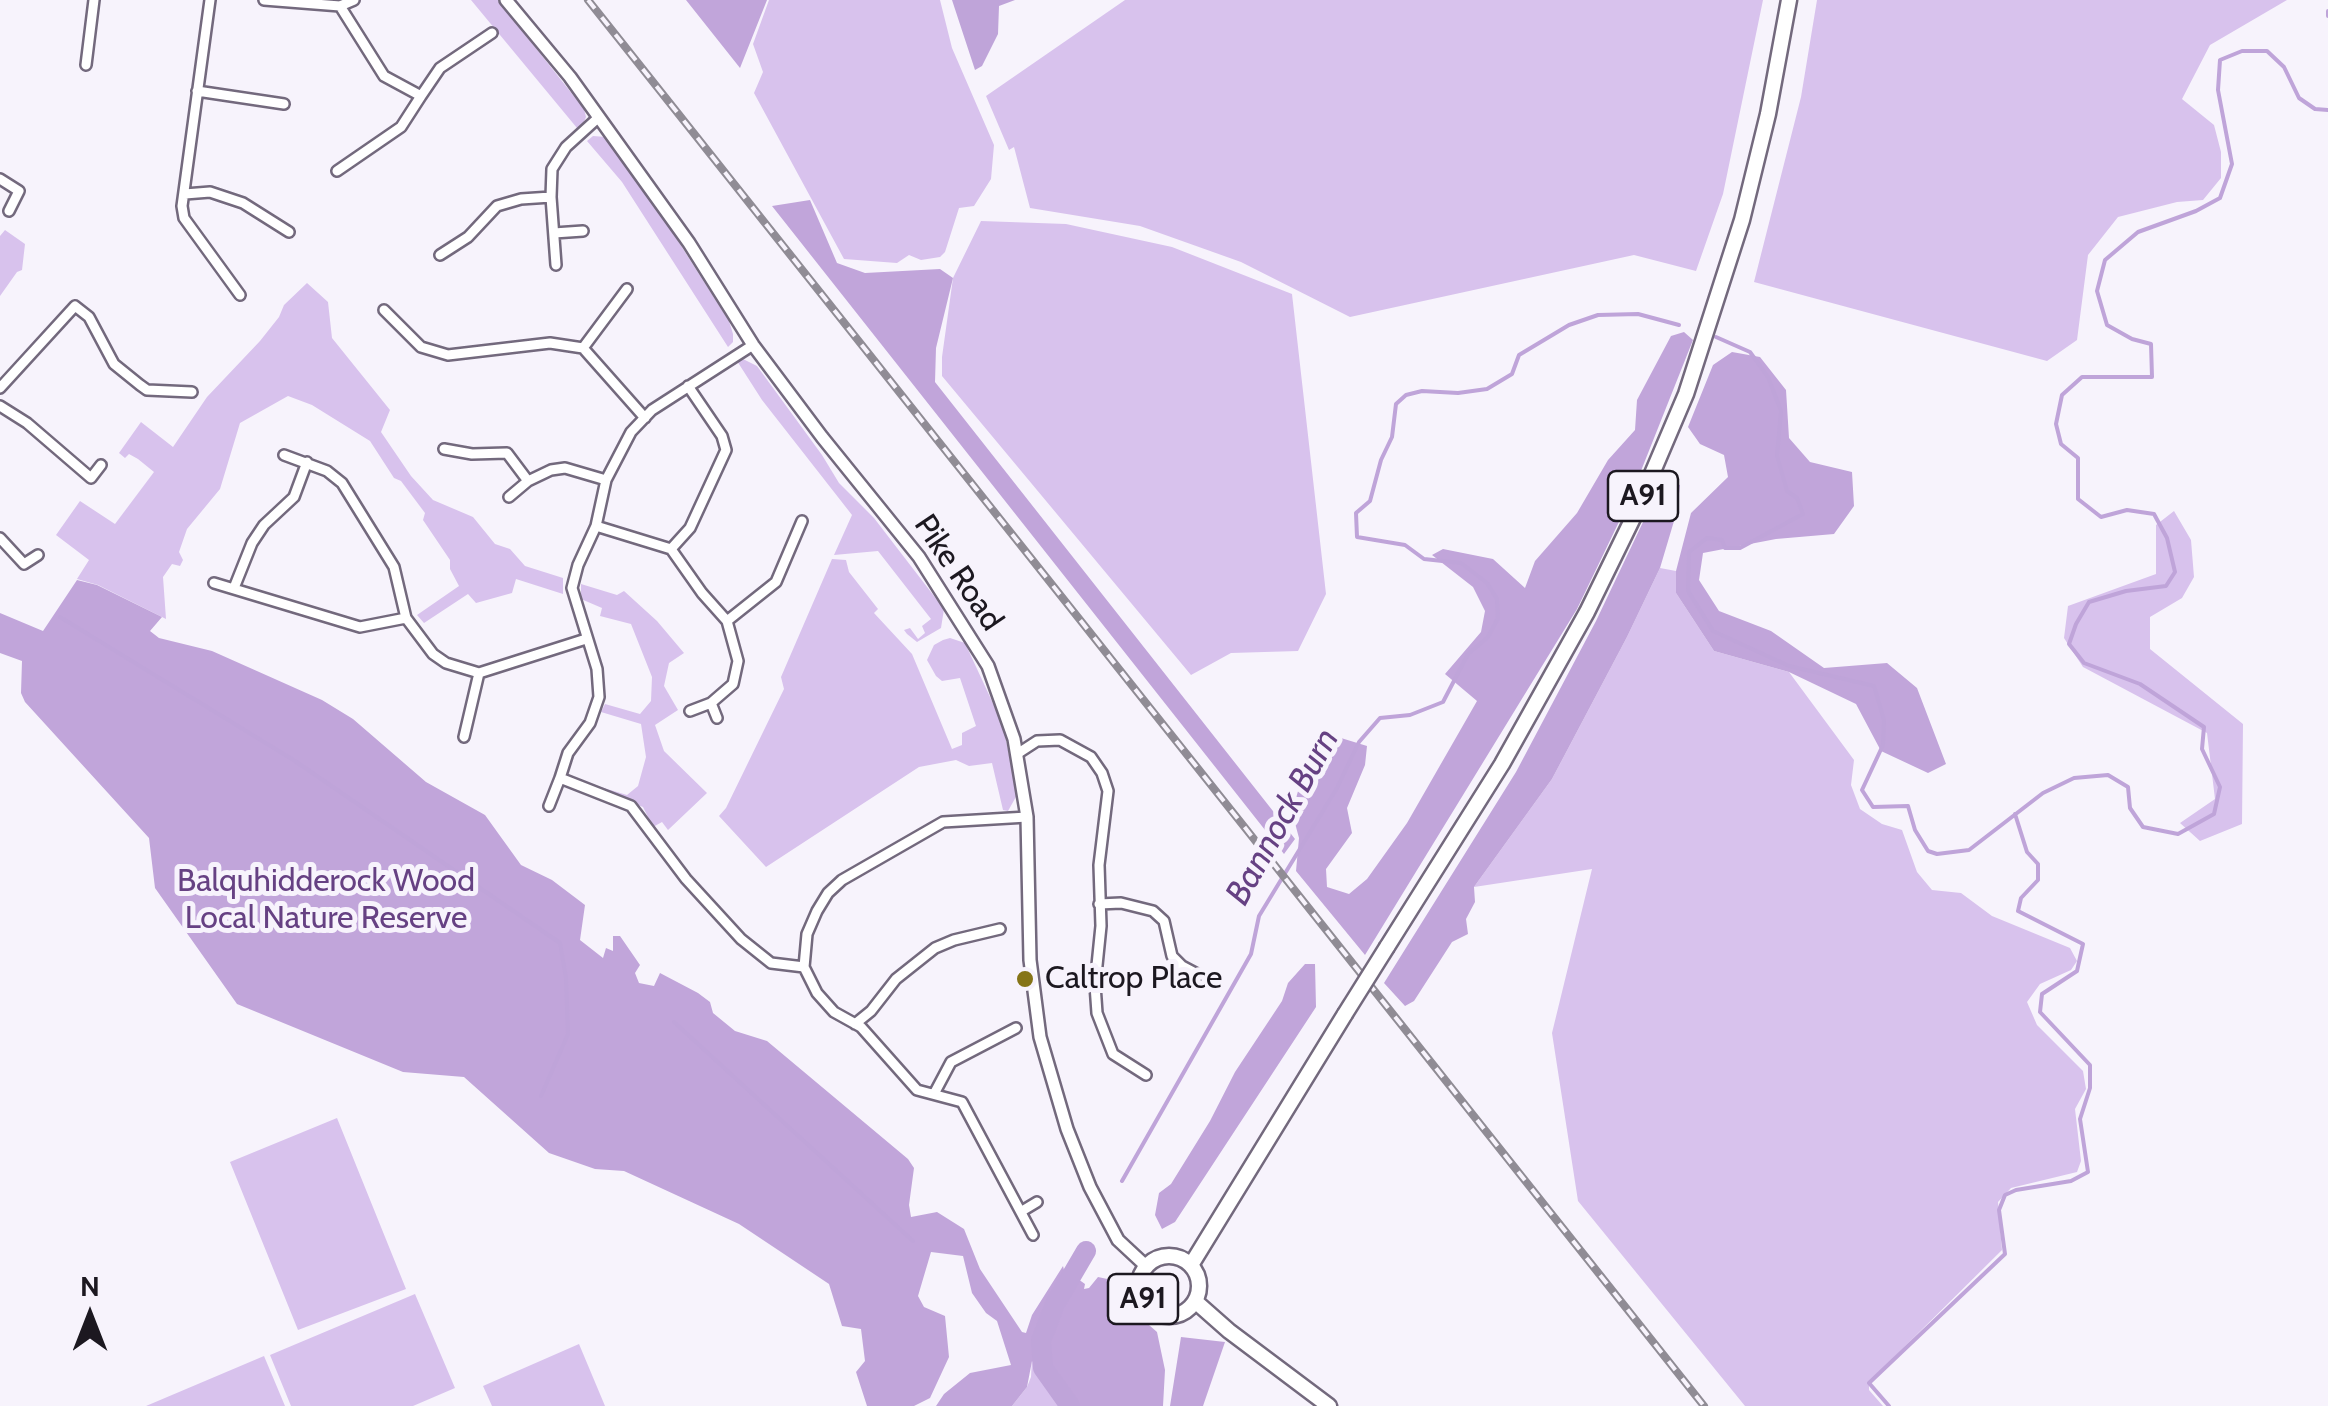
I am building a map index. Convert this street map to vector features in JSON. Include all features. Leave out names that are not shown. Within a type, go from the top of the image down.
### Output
[{"type":"main road","name":"A91","points":[[1186,1262],[1218,1218],[1512,747],[1587,612],[1642,498],[1686,394],[1742,220],[1768,114],[1789,0]]},
{"type":"main road","name":"A91","points":[[1181,1314],[1196,1301],[1199,1282],[1186,1262],[1162,1257],[1146,1267],[1140,1284],[1144,1303],[1159,1314],[1181,1314],[1229,1331]]},
{"type":"main road","name":"A91","points":[[1196,1301],[1229,1331],[1329,1406]]},
{"type":"street","points":[[86,65],[94,0]]},
{"type":"street","points":[[210,0],[182,206],[184,218],[240,295]]},
{"type":"street","points":[[264,0],[340,6],[354,0]]},
{"type":"street","name":"Pike Road","points":[[506,0],[690,243],[753,345],[822,438],[919,557],[988,666],[1016,754],[1028,817],[1030,960],[1040,1037],[1067,1129],[1090,1187],[1118,1240],[1146,1267]]},
{"type":"street","points":[[340,6],[384,76],[421,96]]},
{"type":"street","points":[[337,171],[402,127],[440,68],[492,34]]},
{"type":"street","points":[[270,102],[272,89]]},
{"type":"street","points":[[197,91],[284,104]]},
{"type":"street","points":[[556,265],[550,196],[552,170],[558,156],[599,118]]},
{"type":"street","points":[[0,179],[19,191],[9,211]]},
{"type":"street","points":[[185,194],[210,192],[243,203],[288,232]]},
{"type":"street","points":[[440,255],[468,237],[497,206],[550,196]]},
{"type":"street","points":[[554,233],[584,231]]},
{"type":"street","points":[[583,348],[627,289]]},
{"type":"street","points":[[0,388],[75,306],[89,317],[114,364],[140,385],[147,390],[192,392]]},
{"type":"street","points":[[384,310],[421,346],[448,356],[550,343],[583,348],[644,418]]},
{"type":"street","points":[[549,806],[568,753],[597,708],[597,669],[572,588],[596,526],[606,480],[644,418],[753,345]]},
{"type":"street","points":[[671,549],[690,528],[726,450],[722,436],[688,386]]},
{"type":"street","points":[[0,406],[28,424],[88,482],[101,465]]},
{"type":"street","points":[[444,448],[472,454],[507,453],[528,481]]},
{"type":"street","points":[[284,455],[327,471],[342,483],[394,567],[406,618],[433,654],[446,664],[479,673],[586,639]]},
{"type":"street","points":[[234,588],[252,543],[264,525],[294,497],[307,462]]},
{"type":"street","points":[[509,496],[528,481],[552,470],[565,468],[606,480]]},
{"type":"street","points":[[728,622],[776,582],[802,521]]},
{"type":"street","points":[[596,526],[671,549],[728,622],[738,661],[732,684],[711,703],[690,711]]},
{"type":"street","points":[[0,538],[24,564],[38,556]]},
{"type":"street","points":[[214,583],[360,627],[406,618]]},
{"type":"street","points":[[464,737],[479,673]]},
{"type":"street","points":[[711,703],[717,718]]},
{"type":"street","points":[[1016,754],[1038,741],[1060,740],[1091,757],[1102,773],[1108,791],[1099,866],[1098,1013],[1113,1054],[1146,1075]]},
{"type":"street","points":[[560,778],[631,806],[686,879],[741,940],[770,962],[804,967]]},
{"type":"street","points":[[1028,817],[943,822],[842,880],[828,892],[817,910],[807,934],[804,967],[817,993],[834,1012],[861,1027],[917,1090],[962,1102],[1033,1235]]},
{"type":"street","points":[[1099,904],[1122,903],[1153,911],[1164,921],[1172,956],[1198,974]]},
{"type":"street","points":[[854,1024],[871,1011],[896,979],[935,948],[1000,929]]},
{"type":"street","points":[[934,1094],[951,1062],[1016,1028]]},
{"type":"street","points":[[1022,1211],[1037,1202]]},
{"type":"shaded area","points":[[471,0],[498,0],[584,109],[582,126],[577,128]]},
{"type":"shaded area","points":[[769,0],[940,0],[952,48],[994,145],[991,179],[974,206],[959,208],[940,257],[921,260],[909,255],[897,263],[844,259],[754,93],[763,72],[753,44]]},
{"type":"shaded area","points":[[952,0],[1015,0],[999,6],[998,34],[982,66],[975,70]]},
{"type":"shaded area","points":[[1125,0],[1763,0],[1723,194],[1696,271],[1634,255],[1350,317],[1241,262],[1140,226],[1030,208],[1014,147],[1009,150],[986,96]]},
{"type":"shaded area","points":[[1817,0],[2287,0],[2210,45],[2182,99],[2214,125],[2221,152],[2221,178],[2203,200],[2177,202],[2118,217],[2088,255],[2077,340],[2047,361],[1754,282],[1801,97]]},
{"type":"shaded area","points":[[593,136],[606,137],[611,142],[671,230],[729,321],[733,342],[728,347],[622,182],[587,141]]},
{"type":"shaded area","points":[[981,221],[1066,224],[1172,247],[1292,294],[1326,594],[1298,651],[1231,653],[1191,675],[942,376],[953,278]]},
{"type":"shaded area","points":[[5,230],[25,244],[22,270],[0,296],[0,236]]},
{"type":"shaded area","points":[[307,283],[328,302],[332,338],[390,410],[381,432],[411,476],[433,500],[473,517],[495,544],[510,549],[525,566],[563,578],[563,594],[516,579],[512,593],[476,603],[468,594],[424,623],[417,615],[459,586],[450,560],[423,520],[425,513],[401,481],[394,478],[370,441],[312,405],[288,396],[240,423],[220,489],[187,529],[179,552],[183,560],[180,566],[172,564],[163,577],[166,619],[98,585],[77,579],[89,560],[56,535],[80,501],[115,524],[154,472],[129,454],[125,458],[119,453],[141,422],[173,447],[207,397]]},
{"type":"shaded area","points":[[741,358],[757,366],[839,483],[874,518],[944,609],[941,628],[917,642],[907,634],[904,630],[910,628],[918,639],[925,633],[922,626],[931,619],[878,551],[834,555],[852,515],[762,400],[737,361]]},
{"type":"shaded area","points":[[2174,511],[2191,540],[2194,577],[2182,598],[2150,617],[2150,649],[2243,724],[2242,824],[2200,841],[2180,823],[2215,799],[2207,733],[2083,667],[2064,638],[2068,606],[2156,574],[2156,525]]},
{"type":"shaded area","points":[[832,559],[846,560],[849,572],[878,609],[874,613],[912,654],[952,749],[962,745],[962,733],[976,726],[960,678],[942,681],[927,660],[934,645],[943,640],[965,643],[1003,725],[1017,795],[1008,811],[1003,810],[992,763],[969,766],[956,760],[919,767],[766,867],[719,816],[784,689],[781,677]]},
{"type":"shaded area","points":[[1660,568],[1676,571],[1676,593],[1714,651],[1789,672],[1854,760],[1851,785],[1860,809],[1882,824],[1902,830],[1917,872],[1932,890],[1961,893],[1992,916],[2070,948],[2077,961],[2071,970],[2040,984],[2027,1002],[2037,1025],[2083,1071],[2086,1089],[2075,1109],[2081,1161],[2077,1172],[2011,1188],[1998,1202],[2002,1250],[1869,1382],[1869,1390],[1883,1406],[1745,1406],[1578,1201],[1552,1033],[1592,869],[1474,887],[1552,779]]},
{"type":"shaded area","points":[[581,584],[617,595],[624,591],[684,653],[669,663],[664,686],[678,710],[655,725],[664,751],[707,793],[668,830],[662,822],[653,827],[643,807],[597,786],[627,795],[638,786],[646,757],[641,724],[601,712],[605,704],[640,714],[651,701],[652,677],[631,624],[600,616],[602,608],[581,599]]},
{"type":"shaded area","points":[[337,1118],[406,1289],[298,1330],[230,1162]]},
{"type":"shaded area","points":[[415,1294],[455,1388],[413,1406],[291,1406],[270,1355]]},
{"type":"shaded area","points":[[579,1344],[605,1406],[492,1406],[483,1386]]},
{"type":"shaded area","points":[[264,1356],[285,1406],[146,1406]]},
{"type":"shaded area","points":[[1032,1360],[1045,1372],[1058,1395],[1059,1406],[1012,1406],[1027,1387]]},
{"type":"green space","points":[[686,0],[767,0],[740,68]]},
{"type":"green space","points":[[810,200],[837,263],[865,273],[940,269],[953,278],[936,348],[935,382],[1295,839],[1284,854],[772,206]]},
{"type":"green space","points":[[1684,332],[1693,340],[1629,501],[1577,609],[1365,955],[1296,871],[1299,838],[1292,812],[1311,746],[1341,738],[1367,746],[1365,765],[1347,808],[1352,833],[1326,869],[1327,887],[1349,894],[1367,879],[1407,823],[1477,701],[1445,674],[1481,632],[1485,611],[1473,587],[1432,555],[1443,549],[1493,559],[1525,588],[1535,561],[1577,513],[1608,460],[1635,430],[1637,400],[1671,336]]},
{"type":"green space","points":[[1732,352],[1760,357],[1786,390],[1789,438],[1810,462],[1852,472],[1854,506],[1834,534],[1776,539],[1703,553],[1699,580],[1719,611],[1771,631],[1824,668],[1887,663],[1917,688],[1946,764],[1928,773],[1881,751],[1856,704],[1789,672],[1714,651],[1676,593],[1676,571],[1691,513],[1728,477],[1724,455],[1700,444],[1688,427],[1713,365]]},
{"type":"green space","points":[[1663,480],[1680,485],[1677,511],[1660,568],[1627,637],[1552,779],[1474,887],[1475,902],[1466,919],[1468,934],[1452,942],[1414,1001],[1405,1006],[1384,983],[1516,772],[1596,621]]},
{"type":"green space","name":"Balquhidderock Wood Local Nature Reserve","points":[[77,580],[97,585],[162,617],[150,631],[159,638],[212,651],[322,700],[353,719],[426,782],[485,815],[521,865],[552,880],[585,905],[580,940],[603,958],[606,948],[613,951],[613,936],[620,936],[640,965],[635,973],[639,983],[654,986],[660,973],[698,993],[710,1002],[713,1013],[735,1031],[767,1041],[908,1159],[914,1168],[911,1217],[937,1212],[964,1229],[980,1269],[1022,1332],[1026,1333],[1032,1315],[1063,1266],[1065,1274],[1044,1309],[1047,1311],[1078,1279],[1085,1284],[1084,1289],[1098,1277],[1112,1280],[1120,1287],[1125,1304],[1157,1332],[1165,1370],[1163,1406],[1059,1406],[1058,1394],[1045,1372],[1032,1361],[1027,1387],[1012,1406],[936,1406],[944,1394],[970,1373],[1011,1365],[997,1321],[972,1293],[963,1256],[931,1252],[918,1296],[924,1307],[945,1316],[949,1357],[930,1398],[914,1406],[867,1406],[856,1372],[865,1361],[861,1329],[842,1326],[829,1284],[739,1224],[624,1171],[595,1169],[549,1153],[464,1077],[403,1072],[237,1004],[155,888],[149,838],[25,702],[21,693],[22,661],[0,653],[0,613],[43,631]]},
{"type":"green space","points":[[1305,964],[1315,964],[1316,1007],[1175,1222],[1162,1229],[1155,1215],[1159,1193],[1171,1184],[1235,1072],[1282,1001],[1288,983]]},
{"type":"green space","points":[[1181,1337],[1225,1342],[1203,1406],[1170,1406]]},
{"type":"waterway","name":"Bannock Burn","points":[[2328,11],[2328,16]]},
{"type":"waterway","name":"Bannock Burn","points":[[1716,337],[1750,352],[1768,377],[1781,411],[1777,456],[1787,491],[1797,498],[1803,514],[1740,548],[1725,548],[1722,540],[1707,538],[1689,552],[1688,591],[1713,631],[1789,666],[1874,686],[1884,720],[1883,745],[1862,790],[1873,807],[1908,806],[1915,830],[1928,851],[1937,854],[1969,850],[2043,793],[2074,778],[2108,775],[2128,787],[2130,808],[2143,827],[2178,834],[2214,814],[2220,787],[2202,749],[2204,727],[2140,684],[2084,663],[2069,644],[2089,602],[2126,591],[2166,586],[2175,572],[2167,538],[2154,514],[2127,510],[2101,517],[2078,499],[2078,458],[2061,444],[2056,424],[2062,395],[2082,377],[2152,377],[2151,344],[2107,325],[2097,291],[2105,260],[2138,232],[2220,198],[2232,164],[2218,90],[2220,60],[2242,51],[2267,51],[2284,67],[2299,98],[2315,109],[2328,110]]},
{"type":"waterway","name":"Bannock Burn","points":[[1122,1181],[1251,954],[1259,916],[1337,788],[1359,742],[1380,718],[1410,715],[1443,702],[1468,654],[1488,637],[1498,618],[1497,599],[1487,583],[1461,563],[1424,559],[1405,545],[1357,537],[1356,513],[1370,501],[1392,437],[1396,404],[1406,395],[1422,391],[1458,393],[1487,389],[1512,374],[1519,355],[1569,325],[1598,315],[1638,314],[1679,325]]},
{"type":"waterway","points":[[60,617],[295,761],[560,943],[568,1034],[541,1096]]},
{"type":"waterway","points":[[1889,1406],[1869,1383],[2005,1254],[1999,1210],[2005,1195],[2071,1181],[2088,1172],[2080,1119],[2090,1088],[2090,1065],[2040,1012],[2042,994],[2077,971],[2083,944],[2018,911],[2021,898],[2038,880],[2038,864],[2027,852],[2015,814]]},
{"type":"waterway","points":[[674,1022],[913,1241]]},
{"type":"waterway","name":"Bannock Burn","points":[[1070,1406],[1043,1368],[1041,1341],[1055,1304],[1086,1251]]},
{"type":"railway","points":[[588,0],[1704,1406]]},
{"type":"place","name":"Caltrop Place","points":[[1025,979]]}]
